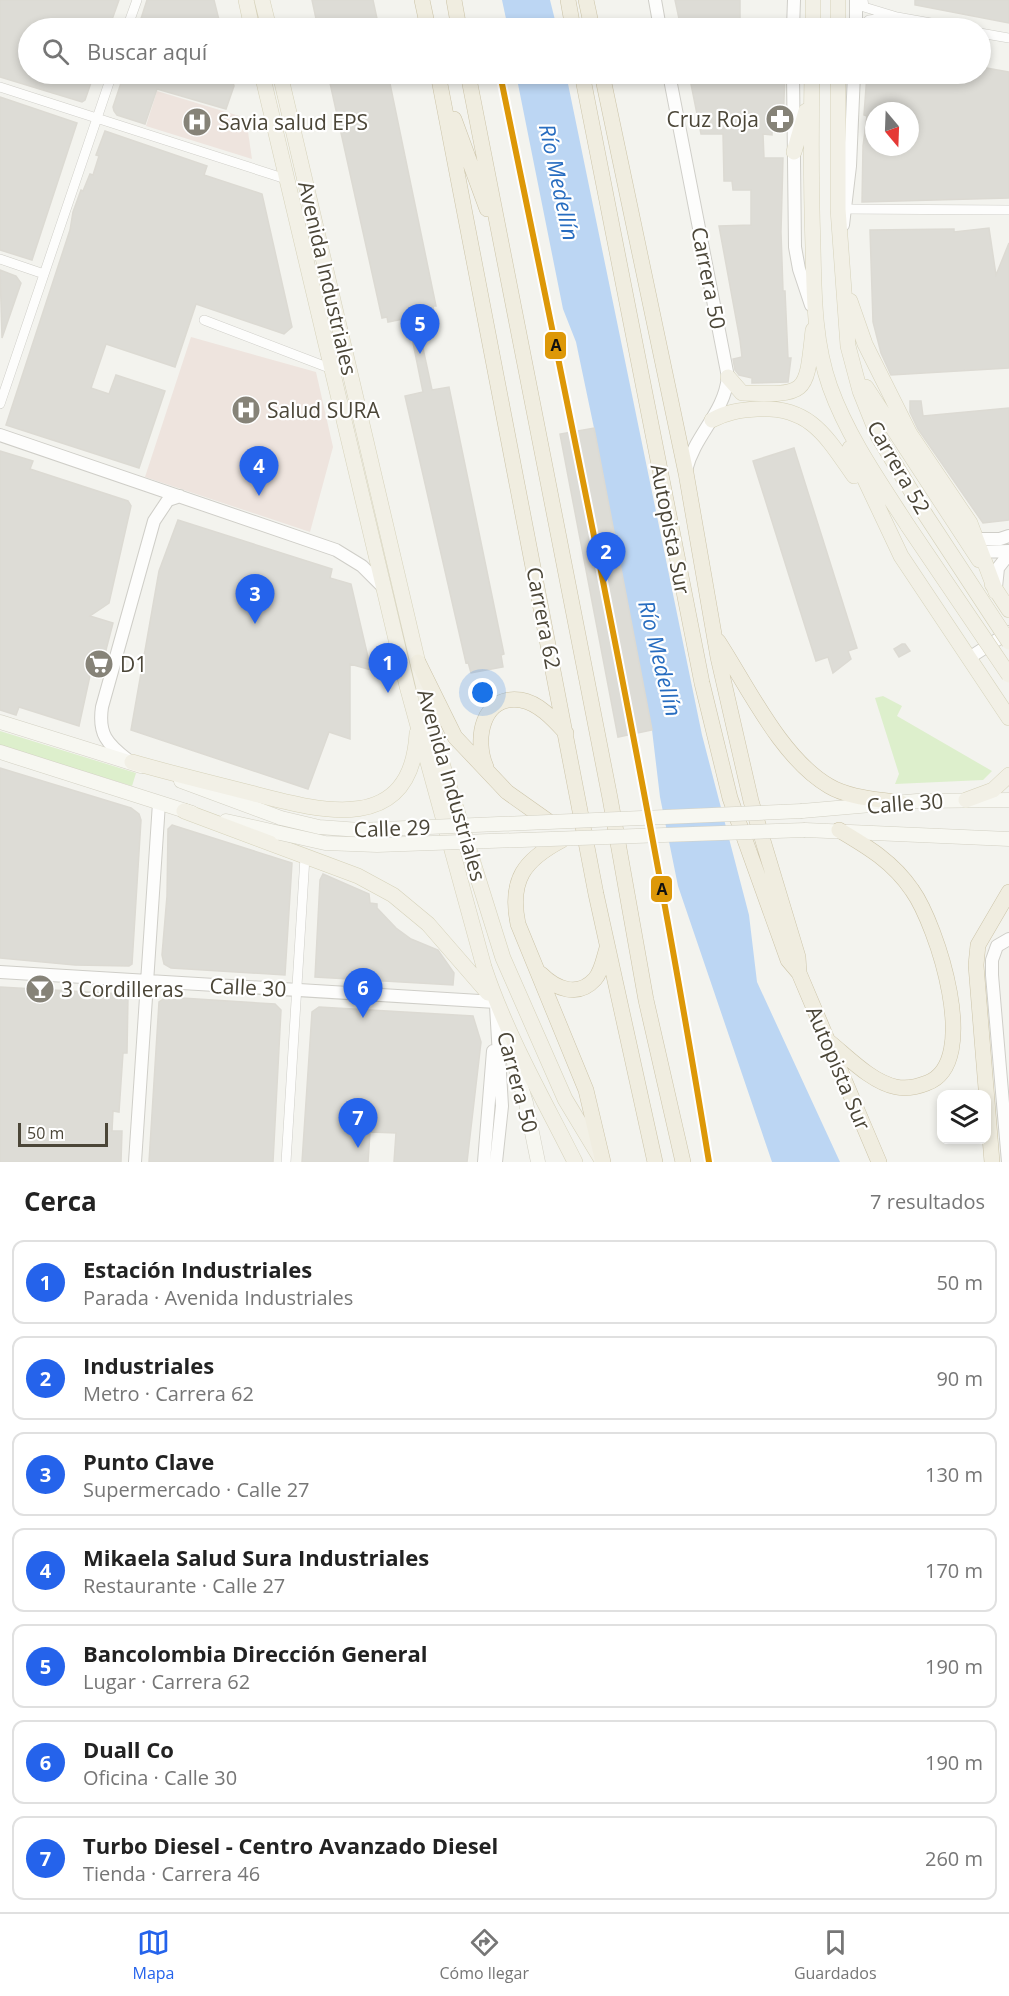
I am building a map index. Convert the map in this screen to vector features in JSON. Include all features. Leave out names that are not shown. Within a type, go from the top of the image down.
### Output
[{"type":"highway","points":[[422,0],[426,18]]},
{"type":"highway","points":[[454,0],[457,18]]},
{"type":"highway","points":[[568,0],[571,18]]},
{"type":"highway","points":[[586,1],[589,18]]},
{"type":"highway","name":"Carrera 62","points":[[440,84],[607,947],[655,1162]]},
{"type":"highway","points":[[441,84],[503,253]]},
{"type":"highway","name":"Carrera 62","points":[[470,84],[613,814],[646,1000],[683,1162]]},
{"type":"highway","name":"Autopista Sur","points":[[584,84],[702,683],[724,775],[760,886],[788,960],[799,974],[879,1162]]},
{"type":"highway","points":[[592,84],[597,153]]},
{"type":"highway","name":"Autopista Sur","points":[[604,84],[686,473],[715,636],[751,801],[798,957],[799,974]]},
{"type":"highway","points":[[715,636],[780,738],[815,775],[830,787],[845,792],[901,803]]},
{"type":"highway","points":[[418,662],[455,737],[519,801],[545,819]]},
{"type":"highway","points":[[488,772],[482,758],[480,735],[487,714],[498,705],[521,700],[532,704],[567,734]]},
{"type":"highway","points":[[825,1039],[874,1077],[895,1087],[913,1088],[934,1080],[947,1069],[952,1057],[955,1031],[946,980],[932,932],[914,893],[878,853],[839,830]]},
{"type":"highway","points":[[562,840],[538,854],[526,866],[518,880],[515,909],[518,924],[586,1090],[603,1162]]},
{"type":"highway","points":[[992,1162],[976,965],[978,945],[1009,892]]},
{"type":"highway","points":[[539,972],[551,984],[561,989],[573,990],[585,986],[595,979],[607,947]]},
{"type":"main road","points":[[246,0],[250,18]]},
{"type":"main road","points":[[262,0],[266,18]]},
{"type":"main road","points":[[813,0],[813,18]]},
{"type":"main road","points":[[838,0],[838,18]]},
{"type":"main road","name":"Avenida Industriales","points":[[264,84],[418,724],[496,1002],[575,1162]]},
{"type":"main road","name":"Avenida Industriales","points":[[282,84],[440,757],[503,958],[565,1099],[603,1162]]},
{"type":"main road","name":"Carrera 52","points":[[811,84],[810,171],[815,315],[830,385],[861,451],[908,526],[1009,675]]},
{"type":"main road","name":"Carrera 52","points":[[838,84],[842,209],[841,268],[845,326],[852,364],[878,436],[924,513],[1009,642]]},
{"type":"main road","points":[[794,152],[811,90]]},
{"type":"main road","points":[[841,268],[857,326],[874,364],[910,434],[975,546],[996,592],[1009,610]]},
{"type":"main road","points":[[728,377],[742,393],[783,394],[796,391],[806,381],[815,315]]},
{"type":"main road","points":[[852,364],[896,437],[948,502]]},
{"type":"main road","points":[[830,385],[852,453],[901,556],[1009,718]]},
{"type":"main road","points":[[712,420],[736,410],[770,408],[791,411],[817,428],[874,503]]},
{"type":"main road","name":"Calle 29","points":[[0,722],[132,762],[282,818],[319,827],[360,830],[545,819],[802,811]]},
{"type":"main road","points":[[132,762],[311,808],[352,810],[386,800],[398,791],[413,760],[418,724]]},
{"type":"main road","name":"Calle 29","points":[[0,753],[184,812],[314,841],[345,844],[562,840],[805,830]]},
{"type":"main road","points":[[966,800],[993,790],[1009,775]]},
{"type":"main road","name":"Calle 30","points":[[802,811],[901,803],[1009,800]]},
{"type":"main road","points":[[184,812],[358,876],[413,910],[474,973],[496,1002]]},
{"type":"main road","name":"Calle 30","points":[[805,830],[1009,839]]},
{"type":"main road","name":"Carrera 50","points":[[496,1002],[526,1103],[538,1162]]},
{"type":"street","points":[[131,18],[137,0]]},
{"type":"street","points":[[654,0],[658,18]]},
{"type":"street","points":[[793,18],[794,0]]},
{"type":"street","points":[[856,0],[857,18]]},
{"type":"street","points":[[863,0],[864,7],[903,18]]},
{"type":"street","points":[[887,18],[897,17]]},
{"type":"street","points":[[991,35],[1009,38]]},
{"type":"street","points":[[0,404],[109,84]]},
{"type":"street","name":"Carrera 50","points":[[671,84],[728,377],[725,394],[712,420],[696,442],[686,473]]},
{"type":"street","name":"Carrera 52","points":[[793,84],[797,260],[815,315]]},
{"type":"street","name":"Carrera 52","points":[[842,209],[853,84]]},
{"type":"street","points":[[0,87],[286,179]]},
{"type":"street","points":[[842,209],[1009,210]]},
{"type":"street","points":[[0,259],[44,274]]},
{"type":"street","points":[[204,320],[332,369]]},
{"type":"street","points":[[0,435],[336,550],[362,566],[385,589]]},
{"type":"street","points":[[132,762],[112,748],[102,733],[100,724],[102,707],[154,521],[168,500],[180,496]]},
{"type":"street","points":[[975,546],[1009,536]]},
{"type":"street","points":[[975,546],[1009,552],[996,574],[996,592]]},
{"type":"street","points":[[969,658],[1009,632]]},
{"type":"street","points":[[135,1162],[159,803]]},
{"type":"street","points":[[286,1162],[305,857]]},
{"type":"street","points":[[1008,1162],[992,960],[997,946],[1009,939]]},
{"type":"street","name":"Calle 30","points":[[0,972],[496,1002]]},
{"type":"street","points":[[484,1162],[496,1002]]},
{"type":"street","points":[[496,1002],[502,1106],[496,1162]]},
{"type":"shaded area","name":"Savia salud EPS","points":[[157,91],[246,118],[252,159],[146,126]]},
{"type":"shaded area","name":"Salud SURA","points":[[191,337],[316,372],[333,447],[310,532],[145,477]]},
{"type":"green space","points":[[883,696],[902,706],[897,716],[992,771],[983,780],[895,784],[899,774],[875,698]]},
{"type":"green space","points":[[0,731],[136,773],[132,786],[0,746]]},
{"type":"water","points":[[502,0],[550,0],[554,18],[506,18]]},
{"type":"water","name":"Río Medellín","points":[[518,84],[568,84],[702,735],[749,915],[757,982],[840,1162],[772,1162],[678,886],[660,797],[652,730],[594,428],[576,342],[563,309]]},
{"type":"building","points":[[0,0],[119,0],[113,18],[18,18],[18,82],[0,77]]},
{"type":"building","points":[[147,0],[214,0],[218,18],[141,18]]},
{"type":"building","points":[[312,0],[373,0],[377,18],[316,18]]},
{"type":"building","points":[[675,0],[740,0],[740,18],[679,18]]},
{"type":"building","points":[[915,0],[1009,0],[1009,23],[991,18],[915,5]]},
{"type":"building","points":[[991,69],[1009,72],[1009,198],[862,202],[865,131],[865,156],[919,156],[919,102],[865,102],[864,115],[866,84],[991,84]]},
{"type":"building","points":[[23,84],[91,84],[85,100],[82,102]]},
{"type":"building","points":[[121,84],[234,84],[234,86],[226,109],[157,89],[145,124],[117,115],[113,107]]},
{"type":"building","points":[[330,84],[390,84],[436,306],[433,306],[434,313],[416,316],[432,390],[449,387],[504,654],[501,655],[503,667],[471,673],[468,662],[466,663],[405,396],[423,392],[408,318],[388,322],[387,317],[382,318]]},
{"type":"building","points":[[691,84],[785,84],[783,124],[772,125],[772,135],[763,134],[764,158],[783,158],[781,232],[788,358],[791,358],[788,382],[752,383],[752,378],[739,375],[735,370],[733,359],[742,357],[719,226],[751,225],[751,190],[733,190],[732,181],[724,181],[723,134],[701,134]]},
{"type":"building","points":[[0,97],[77,123],[32,260],[0,250]]},
{"type":"building","points":[[105,131],[207,166],[204,175],[262,194],[292,327],[284,334],[196,304],[175,367],[106,344],[91,388],[109,394],[116,375],[165,391],[139,468],[6,425],[70,230],[73,212],[81,190],[83,191],[90,174],[93,175],[99,156],[96,155]]},
{"type":"building","points":[[989,228],[996,275],[1009,243],[1009,368],[891,375],[881,353],[873,322],[870,230],[954,229],[954,232]]},
{"type":"building","points":[[0,270],[16,276],[21,283],[2,338]]},
{"type":"building","points":[[910,401],[921,401],[923,416],[1009,408],[1009,520],[983,523],[918,429],[910,412]]},
{"type":"building","points":[[594,428],[652,730],[618,737],[560,434]]},
{"type":"building","points":[[794,448],[857,648],[848,651],[851,659],[833,673],[828,657],[816,661],[753,461]]},
{"type":"building","points":[[0,451],[33,461],[30,469],[128,501],[131,506],[109,603],[90,616],[113,623],[100,673],[91,671],[79,726],[19,707],[16,715],[0,710]]},
{"type":"building","points":[[178,520],[332,569],[330,578],[351,584],[371,670],[350,664],[350,739],[329,732],[308,789],[131,730],[159,571]]},
{"type":"building","points":[[905,644],[910,651],[899,657],[894,649]]},
{"type":"building","points":[[0,768],[131,808],[139,814],[141,820],[132,964],[129,966],[75,965],[0,958]]},
{"type":"building","points":[[172,825],[292,863],[285,975],[171,968],[164,964],[162,955],[167,896],[168,829]]},
{"type":"building","points":[[323,874],[369,894],[370,903],[377,904],[377,908],[396,928],[411,939],[438,950],[454,973],[453,985],[315,977],[320,880]]},
{"type":"building","points":[[0,987],[123,994],[128,997],[127,1053],[123,1053],[119,1112],[113,1111],[112,1131],[122,1131],[121,1162],[0,1162]]},
{"type":"building","points":[[166,997],[275,1004],[281,1010],[273,1162],[149,1162],[159,1002]]},
{"type":"building","points":[[319,1007],[473,1016],[481,1042],[467,1162],[394,1162],[396,1133],[370,1132],[368,1162],[302,1162],[312,1012]]},
{"type":"transit line","name":"A","points":[[502,84],[636,753],[709,1162]]},
{"type":"place","name":"Cruz Roja","points":[[780,119]]},
{"type":"place","name":"Savia salud EPS","points":[[197,122]]},
{"type":"place","name":"Bancolombia Dirección General","points":[[420,354]]},
{"type":"place","name":"Salud SURA","points":[[246,410]]},
{"type":"place","name":"Mikaela Salud Sura Industriales","points":[[259,496]]},
{"type":"place","name":"Industriales","points":[[606,582]]},
{"type":"place","name":"Punto Clave","points":[[255,624]]},
{"type":"place","name":"D1","points":[[99,664]]},
{"type":"place","name":"Estación Industriales","points":[[388,693]]},
{"type":"place","name":"3 Cordilleras","points":[[40,989]]},
{"type":"place","name":"Duall Co","points":[[363,1018]]},
{"type":"place","name":"Turbo Diesel - Centro Avanzado Diesel","points":[[358,1148]]}]
